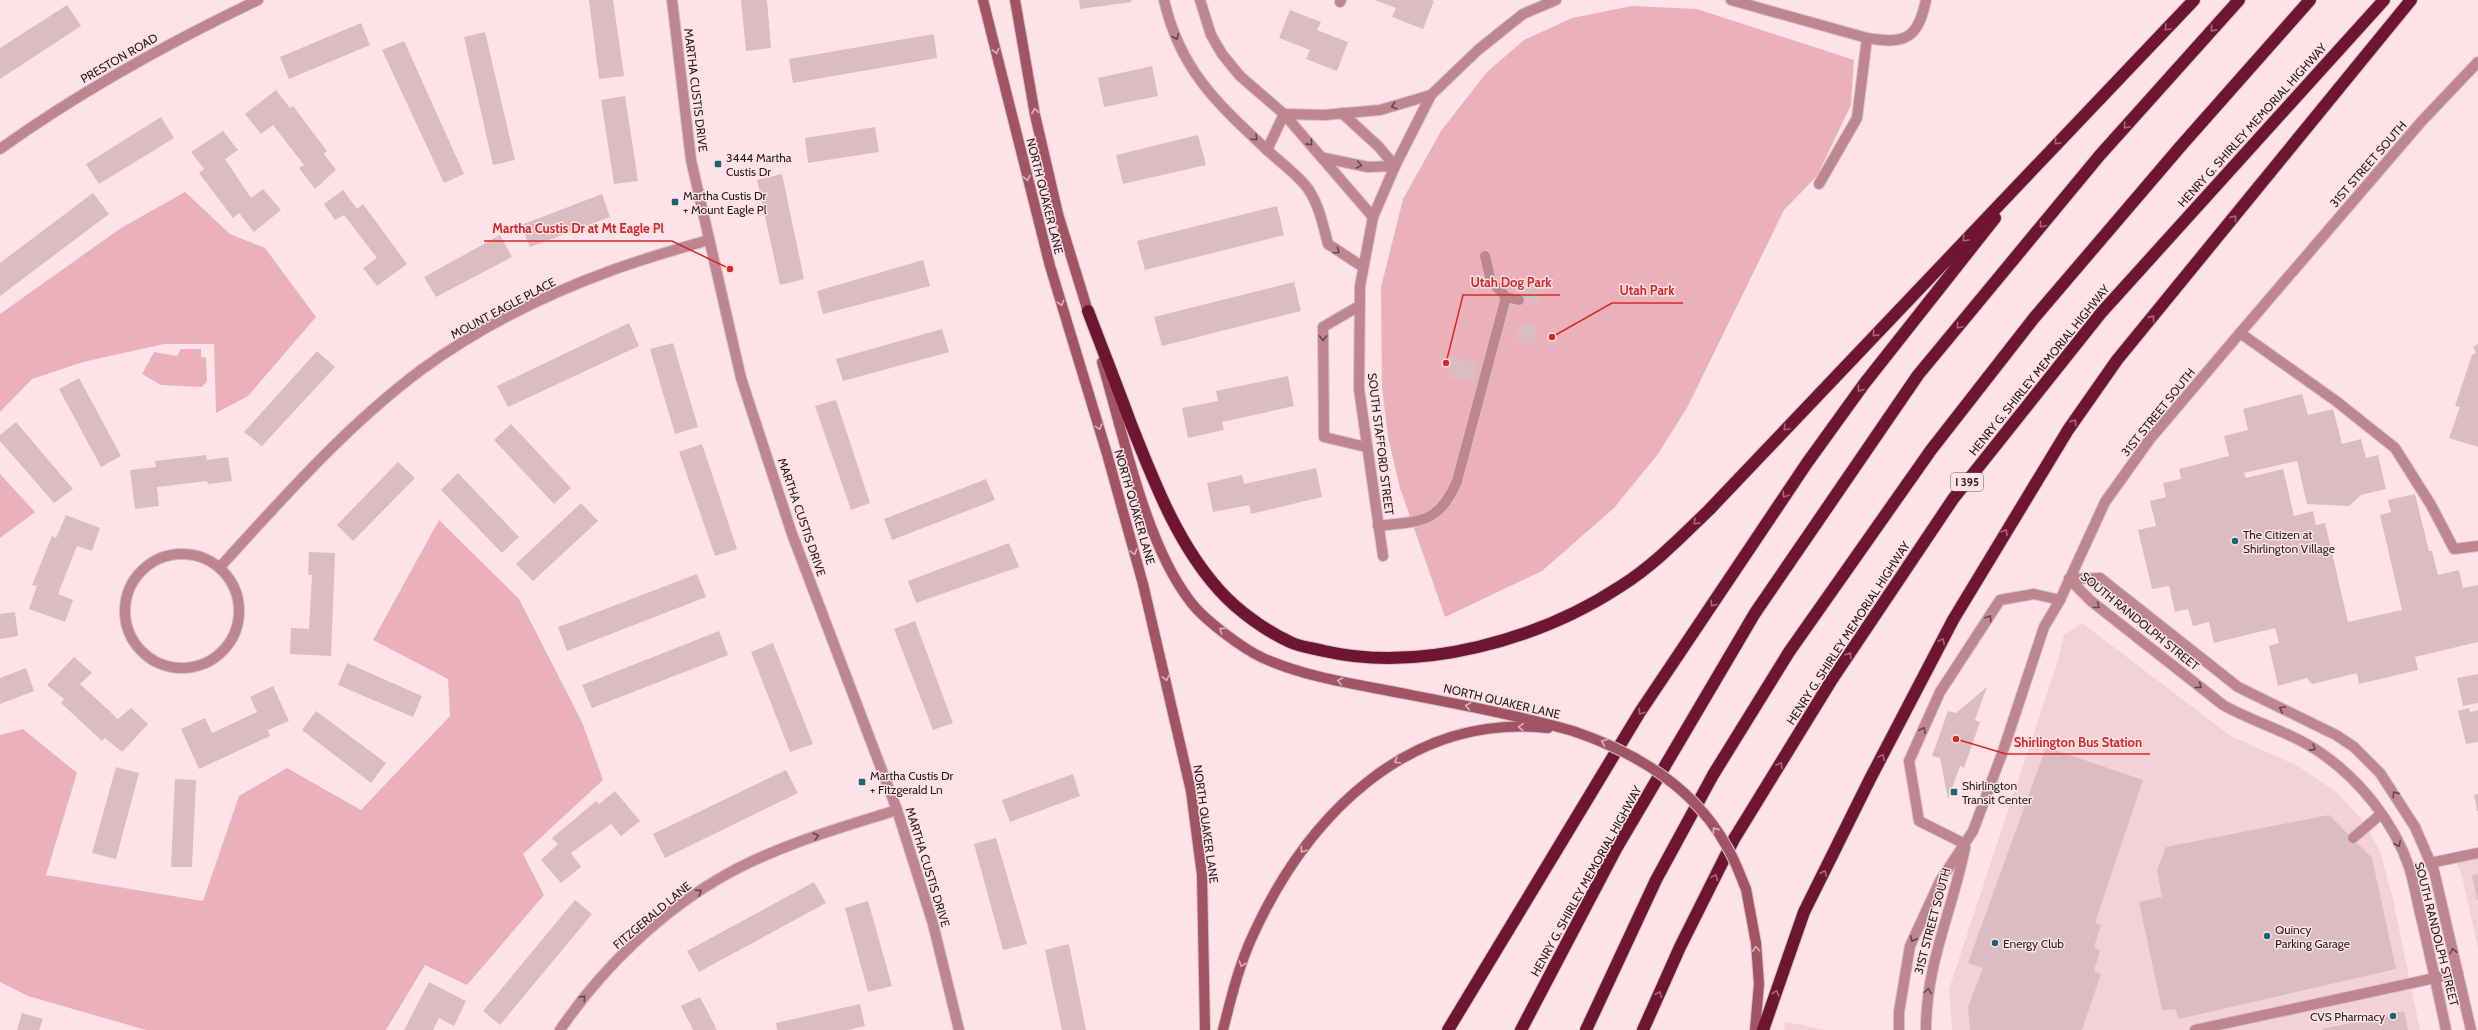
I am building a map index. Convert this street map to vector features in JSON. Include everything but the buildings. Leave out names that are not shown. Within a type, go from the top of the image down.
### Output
[{"type":"highway","points":[[1088,311],[1154,482],[1186,544],[1220,592],[1253,619],[1291,643],[1343,655],[1406,659],[1463,650],[1528,632],[1576,612],[1621,586],[1666,552],[1714,504],[2194,0]]},
{"type":"highway","name":"HENRY G. SHIRLEY MEMORIAL HIGHWAY","points":[[1521,1030],[1616,849],[1755,613],[1918,375],[2100,155],[2239,0]]},
{"type":"highway","points":[[1586,1030],[1656,880],[1713,775],[1789,652],[1932,450],[2034,318],[2180,147],[2310,0]]},
{"type":"highway","name":"HENRY G. SHIRLEY MEMORIAL HIGHWAY","points":[[1643,1030],[1680,947],[1734,839],[1831,681],[1953,498],[2101,313],[2384,0]]},
{"type":"highway","points":[[1763,1030],[1804,912],[1870,779],[1954,620],[2068,430],[2117,360],[2411,0]]},
{"type":"highway","points":[[1448,1030],[1640,712],[1807,463],[1864,384],[2040,160]]},
{"type":"main road","name":"NORTH QUAKER LANE","points":[[983,0],[1050,266],[1107,454],[1143,584],[1191,791],[1202,875],[1205,1030]]},
{"type":"main road","name":"NORTH QUAKER LANE","points":[[1015,0],[1041,138],[1062,229],[1088,311],[1145,508],[1164,559],[1190,601],[1214,625],[1263,658],[1318,677],[1516,715],[1573,731]]},
{"type":"main road","points":[[1223,1030],[1231,997],[1249,944],[1272,897],[1308,843],[1348,797],[1377,773],[1411,752],[1460,734],[1513,727],[1573,731],[1602,741],[1642,760],[1684,792],[1707,818],[1727,847],[1746,889],[1756,943],[1758,964],[1759,984],[1755,1030]]},
{"type":"street","name":"PRESTON ROAD","points":[[0,149],[110,77],[174,41],[258,0]]},
{"type":"street","name":"MARTHA CUSTIS DRIVE","points":[[672,0],[691,160],[708,240],[741,378],[792,534],[897,810],[933,924],[959,1030]]},
{"type":"street","points":[[1164,0],[1168,18],[1189,66],[1210,94],[1306,186],[1322,219],[1328,244],[1363,267]]},
{"type":"street","points":[[1200,0],[1211,35],[1222,54],[1240,76],[1284,114],[1324,158],[1373,217]]},
{"type":"street","points":[[1284,114],[1342,114],[1380,110],[1432,95],[1478,50],[1523,14],[1556,0]]},
{"type":"street","points":[[1731,0],[1867,38],[1890,41],[1905,38],[1918,28],[1926,0]]},
{"type":"street","points":[[1819,184],[1857,118],[1867,38]]},
{"type":"street","name":"31ST STREET SOUTH","points":[[1899,1030],[1898,1012],[1910,946],[1940,881],[1966,844],[1973,831],[2003,751],[2044,627],[2060,600],[2105,502],[2150,439],[2421,122],[2478,62]]},
{"type":"street","name":"SOUTH STAFFORD STREET","points":[[1382,556],[1359,389],[1359,306],[1363,267],[1373,217],[1395,166],[1432,95]]},
{"type":"street","points":[[1267,150],[1284,114]]},
{"type":"street","points":[[1342,114],[1378,146],[1395,166]]},
{"type":"street","points":[[1324,158],[1368,167],[1395,166]]},
{"type":"street","name":"MOUNT EAGLE PLACE","points":[[220,567],[294,485],[337,443],[391,394],[422,370],[472,336],[537,302],[610,270],[708,240]]},
{"type":"street","points":[[1485,256],[1491,281],[1506,297],[1520,300]]},
{"type":"street","points":[[1378,526],[1418,521],[1428,517],[1442,508],[1452,495],[1458,481],[1506,297]]},
{"type":"street","points":[[1359,306],[1323,327],[1324,437],[1366,447]]},
{"type":"street","points":[[2240,333],[2336,401],[2395,448],[2431,505],[2454,549],[2478,546]]},
{"type":"street","points":[[178,554],[198,556],[220,567],[236,590],[240,607],[239,624],[233,640],[220,655],[203,665],[184,669],[171,667],[147,657],[133,642],[126,624],[125,611],[130,585],[142,570],[159,559],[178,554]]},
{"type":"street","name":"SOUTH RANDOLPH STREET","points":[[2069,579],[2100,578],[2238,686],[2326,730],[2354,747],[2380,773],[2401,802],[2415,827],[2430,863],[2471,1030]]},
{"type":"street","name":"SOUTH RANDOLPH STREET","points":[[2069,579],[2091,601],[2223,705],[2241,715],[2284,733],[2320,752],[2338,766],[2362,790],[2381,814],[2396,839],[2409,867],[2446,1030]]},
{"type":"street","points":[[1966,844],[1919,821],[1909,761],[1940,692],[2000,600],[2034,594],[2060,600]]},
{"type":"street","name":"FITZGERALD LANE","points":[[560,1030],[578,1004],[604,974],[684,902],[728,874],[807,839],[897,810]]},
{"type":"street","points":[[2353,838],[2381,814]]},
{"type":"street","name":"31ST STREET SOUTH","points":[[1926,1030],[1930,974],[1957,885],[1966,844]]},
{"type":"street","points":[[2430,863],[2478,853]]},
{"type":"street","points":[[2196,1030],[2458,973]]},
{"type":"shaded area","points":[[1632,6],[1697,9],[1854,60],[1851,105],[1817,176],[1784,210],[1688,406],[1658,454],[1614,508],[1542,571],[1445,617],[1400,488],[1388,437],[1382,387],[1381,287],[1403,199],[1441,131],[1487,72],[1524,40],[1572,18]]},
{"type":"shaded area","points":[[185,192],[230,234],[265,248],[316,317],[248,396],[216,413],[214,344],[164,344],[83,362],[32,379],[0,412],[0,314],[121,228]]},
{"type":"shaded area","points":[[181,349],[201,349],[201,357],[206,358],[207,381],[202,387],[161,385],[142,374],[154,352],[177,356]]},
{"type":"shaded area","points":[[0,474],[35,512],[0,538]]},
{"type":"shaded area","points":[[439,520],[519,599],[582,722],[603,780],[523,854],[544,895],[467,985],[425,965],[386,1030],[146,1030],[28,996],[0,982],[0,735],[23,729],[77,773],[46,875],[203,901],[239,796],[287,768],[361,810],[450,716],[448,679],[373,640]]},
{"type":"shaded area","points":[[2082,623],[2231,736],[2298,766],[2335,791],[2361,818],[2380,851],[2393,899],[2420,1030],[1952,1030],[1949,989],[2058,660],[2064,635]]},
{"type":"shaded area","points":[[2478,853],[2478,948],[2461,872],[2454,858]]},
{"type":"shaded area","points":[[1785,1022],[1827,1030],[1784,1030]]},
{"type":"place","name":"3444 Martha Custis Dr","points":[[718,164]]},
{"type":"place","name":"Martha Custis Dr + Mount Eagle Pl","points":[[675,202]]},
{"type":"place","name":"Martha Custis Dr at Mt Eagle Pl","points":[[730,269]]},
{"type":"place","name":"Utah Park","points":[[1552,337]]},
{"type":"place","name":"Utah Dog Park","points":[[1446,363]]},
{"type":"place","name":"The Citizen at Shirlington Village","points":[[2235,541]]},
{"type":"place","name":"Shirlington Bus Station","points":[[1956,739]]},
{"type":"place","name":"Martha Custis Dr + Fitzgerald Ln","points":[[862,782]]},
{"type":"place","name":"Shirlington Transit Center","points":[[1954,792]]},
{"type":"place","name":"Quincy Parking Garage","points":[[2267,936]]},
{"type":"place","name":"Energy Club","points":[[1995,943]]},
{"type":"place","name":"CVS Pharmacy","points":[[2393,1016]]}]
